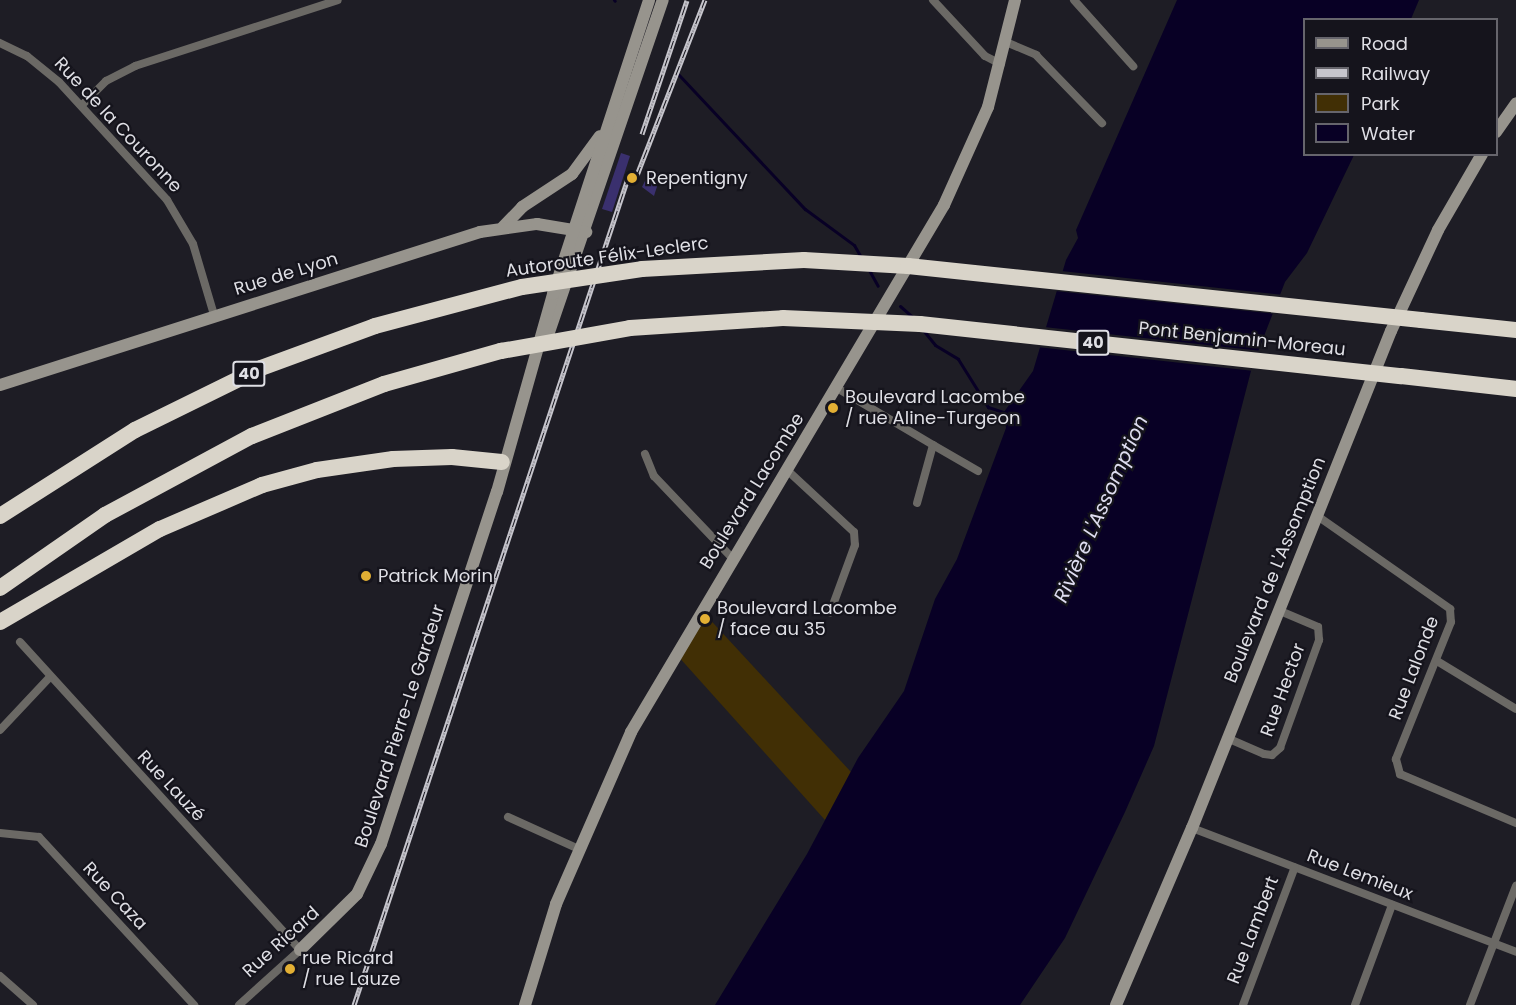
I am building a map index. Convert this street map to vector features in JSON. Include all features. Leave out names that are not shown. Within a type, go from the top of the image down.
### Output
[{"type":"highway","name":"Autoroute Félix-Leclerc","points":[[0,516],[127,435],[261,368],[375,326],[522,287],[642,269],[804,261],[931,268],[1516,330]]},
{"type":"highway","name":"Pont Benjamin-Moreau","points":[[0,588],[115,509],[252,436],[384,384],[501,351],[630,328],[783,318],[920,324],[1516,389]]},
{"type":"highway","points":[[0,622],[160,529],[262,485],[317,470],[393,459],[452,457],[502,462]]},
{"type":"street","points":[[82,105],[106,81],[135,66],[338,0]]},
{"type":"street","name":"Boulevard Pierre-Le Gardeur","points":[[580,231],[607,125],[649,0]]},
{"type":"street","name":"Boulevard Pierre-Le Gardeur","points":[[347,906],[365,881],[381,844],[497,492],[502,462],[529,380],[663,0]]},
{"type":"street","points":[[933,0],[985,56],[1001,64]]},
{"type":"street","name":"Boulevard Lacombe","points":[[525,1005],[540,950],[579,849],[631,732],[732,558],[837,388],[944,205],[981,127],[1001,64],[1015,0]]},
{"type":"street","points":[[1074,0],[1133,66]]},
{"type":"street","points":[[1006,42],[1036,56],[1102,123]]},
{"type":"street","name":"Rue de la Couronne","points":[[0,43],[37,63],[82,105],[181,219],[197,254],[214,315]]},
{"type":"street","points":[[1498,130],[1516,102]]},
{"type":"street","points":[[503,227],[522,207],[572,174],[607,125]]},
{"type":"street","name":"Boulevard de L'Assomption","points":[[1116,1005],[1192,828],[1407,292],[1481,156]]},
{"type":"street","name":"Rue de Lyon","points":[[0,385],[214,315],[503,227],[537,224],[580,231]]},
{"type":"street","points":[[837,388],[978,471]]},
{"type":"street","points":[[917,503],[933,445]]},
{"type":"street","points":[[645,454],[654,476],[732,558]]},
{"type":"street","points":[[787,470],[854,532],[855,545],[830,613]]},
{"type":"street","name":"Rue Lalonde","points":[[1316,515],[1447,604],[1452,622],[1396,759],[1400,774],[1410,782],[1516,823]]},
{"type":"street","name":"Rue Hector","points":[[1227,738],[1264,754],[1272,755],[1280,748],[1319,640],[1318,627],[1278,610]]},
{"type":"street","name":"Rue Lauzé","points":[[20,642],[49,678],[300,950]]},
{"type":"street","points":[[1437,660],[1516,709]]},
{"type":"street","points":[[0,730],[49,678]]},
{"type":"street","points":[[508,817],[579,849]]},
{"type":"street","name":"Rue Lemieux","points":[[1192,828],[1516,952]]},
{"type":"street","name":"Rue Caza","points":[[0,833],[39,837],[194,1005]]},
{"type":"street","name":"Rue Lambert","points":[[1243,1005],[1295,867]]},
{"type":"street","points":[[1470,1005],[1516,886]]},
{"type":"street","points":[[1355,1005],[1392,905]]},
{"type":"street","name":"Rue Ricard","points":[[239,1005],[347,906]]},
{"type":"street","points":[[0,976],[33,1005]]},
{"type":"green space","points":[[703,612],[851,772],[825,820],[677,655]]},
{"type":"water","name":"Rivière L'Assomption","points":[[1177,0],[1419,0],[1411,18],[1303,18],[1303,156],[1354,156],[1307,253],[1285,282],[1252,367],[1154,746],[1065,938],[1020,1005],[715,1005],[807,854],[858,758],[904,691],[935,599],[957,559],[1006,428],[1004,412],[1033,371],[1066,260],[1078,238],[1076,230]]},
{"type":"pier","points":[[1061,271],[1283,295],[1276,314],[1055,291]]},
{"type":"pier","points":[[1044,327],[1262,351],[1254,371],[1037,347]]},
{"type":"building","points":[[621,153],[630,156],[612,212],[602,209]]},
{"type":"building","points":[[650,171],[661,174],[654,196],[642,187]]},
{"type":"waterway","points":[[679,75],[805,209],[854,245],[861,257]]},
{"type":"waterway","points":[[869,270],[878,286]]},
{"type":"waterway","points":[[900,306],[914,318]]},
{"type":"waterway","points":[[923,330],[935,345],[958,359],[988,407],[1006,413]]},
{"type":"railway","points":[[642,134],[687,0]]},
{"type":"railway","points":[[637,175],[705,0]]},
{"type":"railway","points":[[354,1005],[628,178]]},
{"type":"place","name":"Repentigny","points":[[632,178]]},
{"type":"place","name":"Boulevard Lacombe / rue Aline-Turgeon","points":[[833,408]]},
{"type":"place","name":"Patrick Morin","points":[[366,576]]},
{"type":"place","name":"Boulevard Lacombe / face au 35","points":[[705,619]]},
{"type":"place","name":"rue Ricard / rue Lauze","points":[[290,969]]}]
